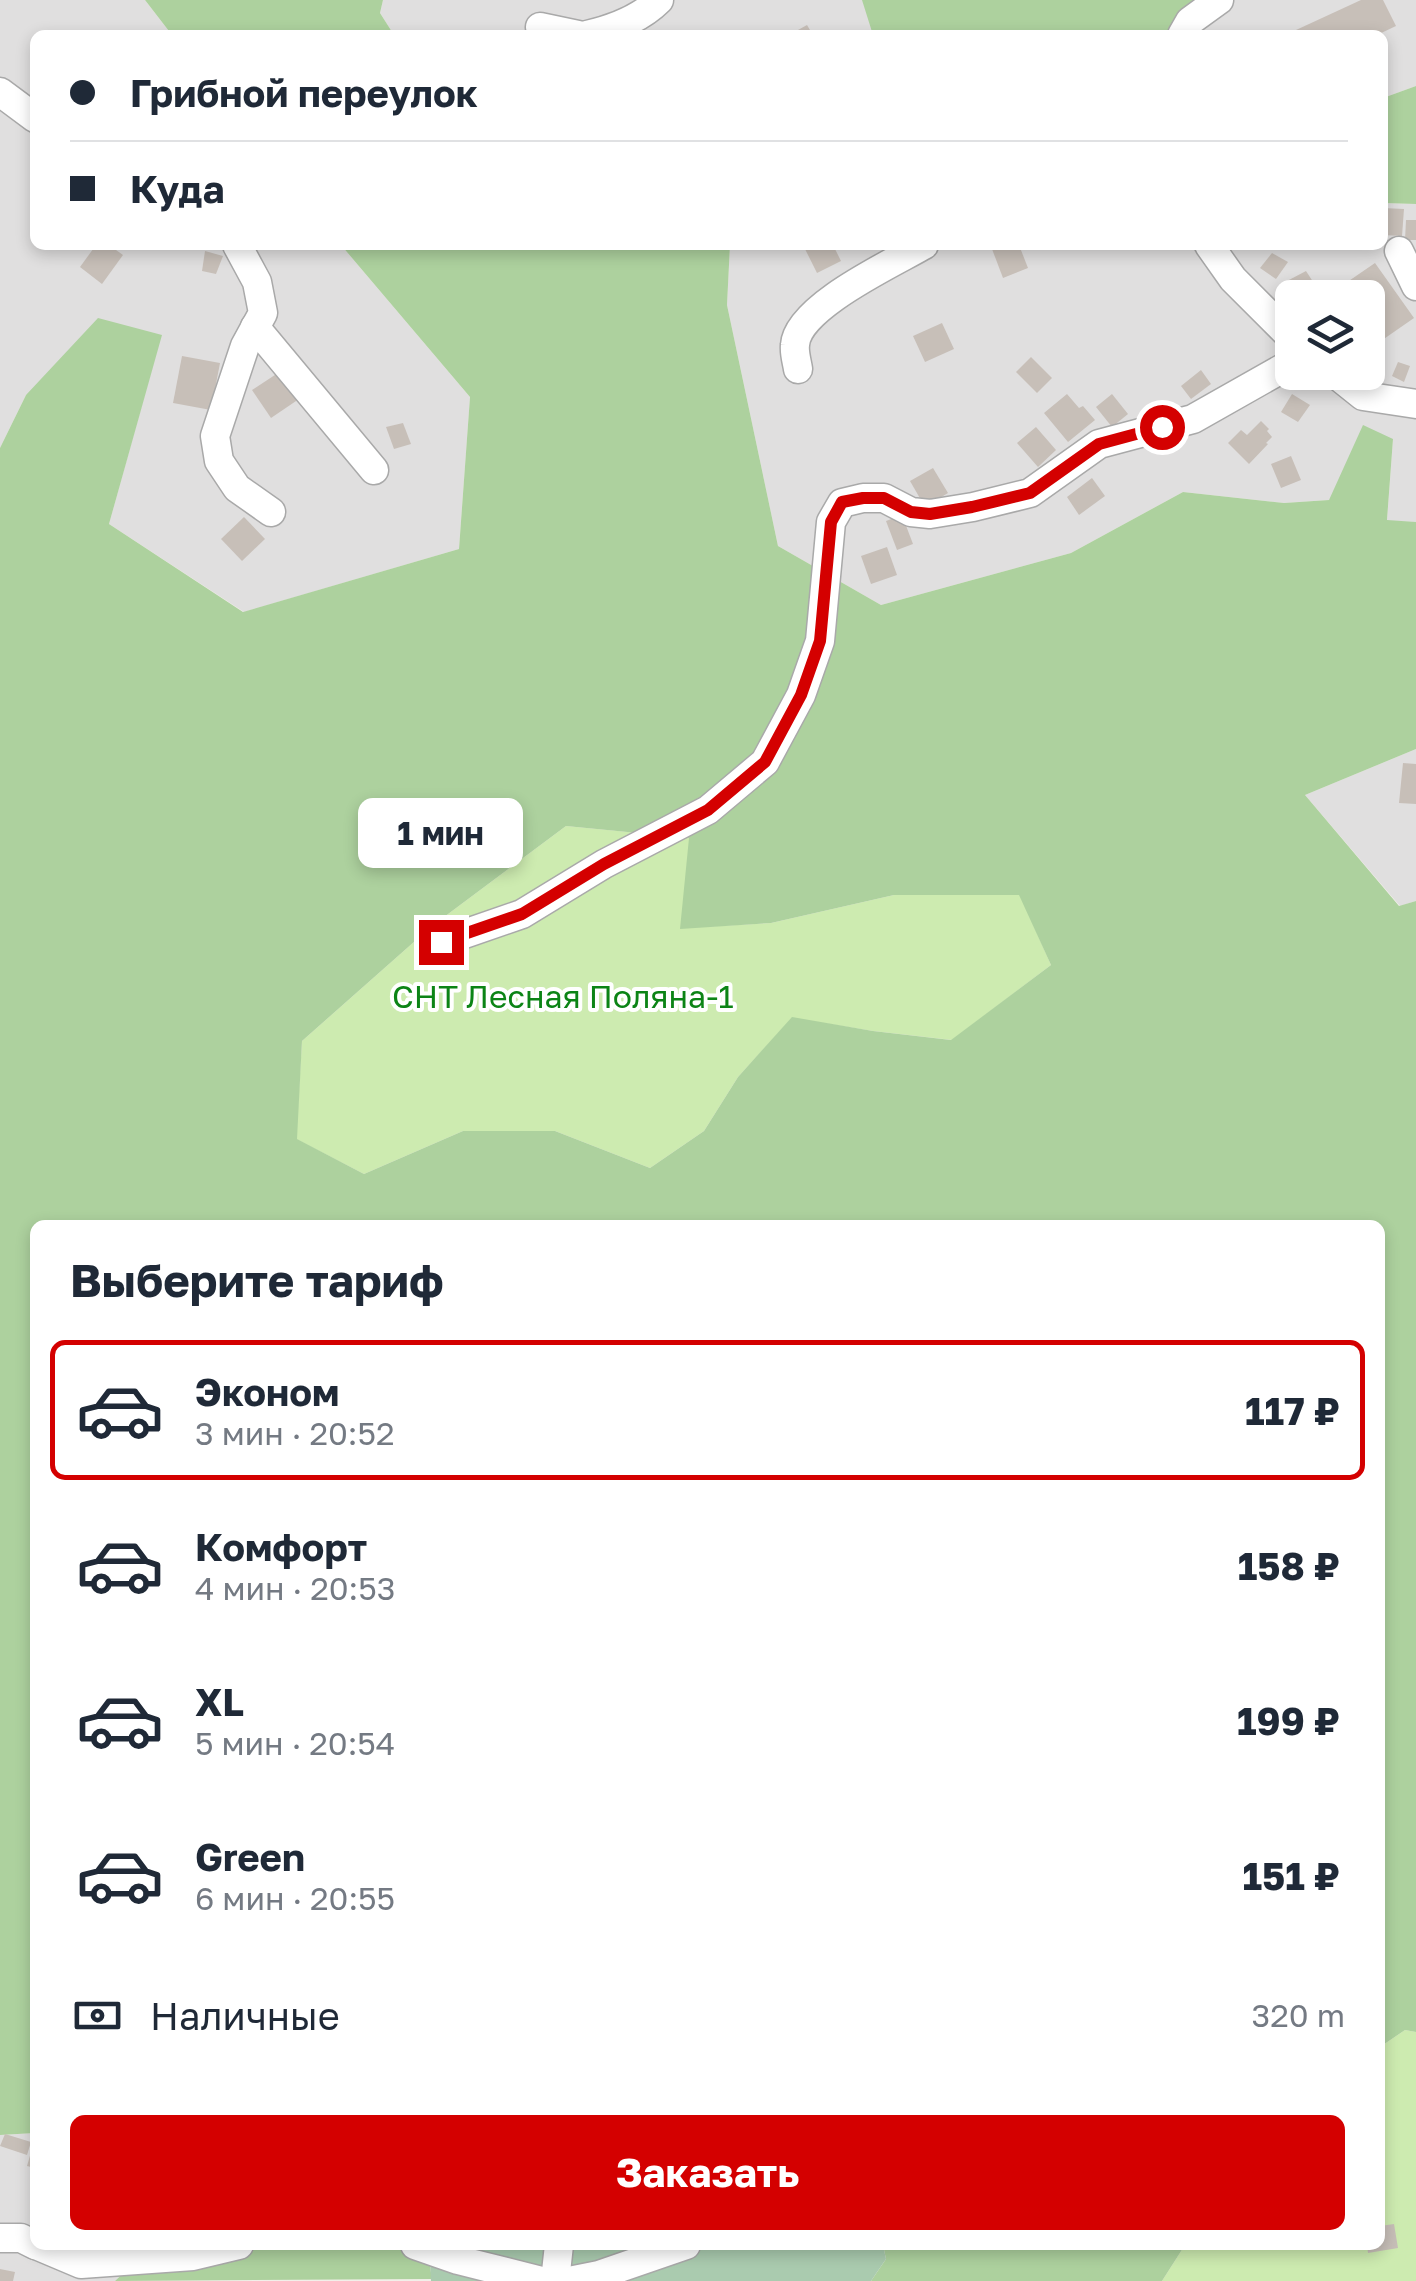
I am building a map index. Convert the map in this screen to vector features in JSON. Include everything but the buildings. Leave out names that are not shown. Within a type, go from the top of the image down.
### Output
[{"type":"street","points":[[608,30],[650,9],[659,0]]},
{"type":"street","points":[[1185,30],[1190,21],[1219,0]]},
{"type":"street","points":[[540,27],[554,30]]},
{"type":"street","points":[[0,92],[30,114]]},
{"type":"street","points":[[239,250],[257,282],[263,313],[245,346],[215,436],[219,460],[237,488],[271,512]]},
{"type":"street","points":[[798,369],[794,342],[827,301],[915,250]]},
{"type":"street","points":[[1212,250],[1232,279],[1275,321]]},
{"type":"street","points":[[1400,251],[1416,286]]},
{"type":"street","points":[[255,327],[374,470]]},
{"type":"street","points":[[441,942],[522,914],[604,864],[708,810],[765,762],[801,695],[820,641],[831,522],[842,502],[884,498],[911,512],[930,514],[1030,493],[1099,444],[1193,419],[1275,373]]},
{"type":"street","points":[[1356,390],[1363,396],[1416,404]]},
{"type":"street","points":[[0,2238],[20,2238],[30,2243]]},
{"type":"street","points":[[47,2250],[81,2264],[193,2256],[218,2250]]},
{"type":"street","points":[[429,2250],[542,2281]]},
{"type":"street","points":[[555,2281],[559,2250]]},
{"type":"street","points":[[569,2281],[672,2250]]},
{"type":"shaded area","points":[[0,0],[145,0],[168,30],[30,30],[30,250],[345,250],[470,397],[459,549],[244,612],[109,524],[161,336],[26,395],[0,448]]},
{"type":"shaded area","points":[[383,0],[1416,0],[1416,86],[1388,96],[1388,30],[391,30],[380,13]]},
{"type":"shaded area","points":[[1388,203],[1416,204],[1416,522],[1387,521],[1393,439],[1329,500],[1284,503],[1183,492],[1071,553],[881,605],[778,546],[727,305],[730,250],[1388,250]]},
{"type":"shaded area","points":[[1416,749],[1416,901],[1400,906],[1305,795]]},
{"type":"shaded area","points":[[30,2133],[30,2250],[148,2250],[115,2281],[0,2281],[0,2135]]},
{"type":"green space","points":[[145,0],[383,0],[380,13],[391,30],[168,30]]},
{"type":"green space","points":[[862,0],[1194,0],[1185,30],[871,30]]},
{"type":"green space","points":[[1416,86],[1416,204],[1388,203],[1388,96]]},
{"type":"green space","points":[[345,250],[730,250],[727,305],[778,546],[881,605],[1071,553],[1183,492],[1284,503],[1329,500],[1363,425],[1393,439],[1387,520],[1416,522],[1416,749],[1305,795],[1399,906],[1416,901],[1416,2032],[1405,2030],[1385,2044],[1385,1220],[30,1220],[30,2133],[0,2135],[0,448],[26,395],[98,318],[162,335],[109,524],[243,612],[459,549],[470,397]],"holes":[[[566,826],[689,838],[680,929],[771,923],[894,895],[1019,895],[1051,965],[951,1040],[792,1017],[738,1077],[704,1131],[650,1168],[555,1131],[463,1131],[364,1174],[297,1139],[302,1041],[432,926]]]},
{"type":"green space","name":"СНТ Лесная Поляна-1","points":[[566,826],[690,838],[681,928],[771,923],[894,895],[1020,895],[1051,965],[952,1040],[792,1018],[738,1077],[704,1131],[650,1168],[555,1131],[463,1131],[364,1174],[296,1139],[302,1041],[432,926]]},
{"type":"green space","points":[[1405,2030],[1416,2032],[1416,2281],[1162,2281],[1182,2250],[1385,2250],[1385,2044]]},
{"type":"green space","points":[[148,2250],[428,2250],[432,2279],[115,2281]]},
{"type":"green space","points":[[429,2250],[884,2250],[886,2259],[871,2281],[431,2281]]},
{"type":"green space","points":[[884,2250],[1182,2250],[1162,2281],[871,2281],[886,2259]]},
{"type":"route","points":[[441,942],[522,914],[604,864],[708,810],[765,762],[801,695],[820,641],[831,522],[842,502],[884,498],[911,512],[930,514],[972,507],[1030,493],[1099,444],[1162,427]]}]
